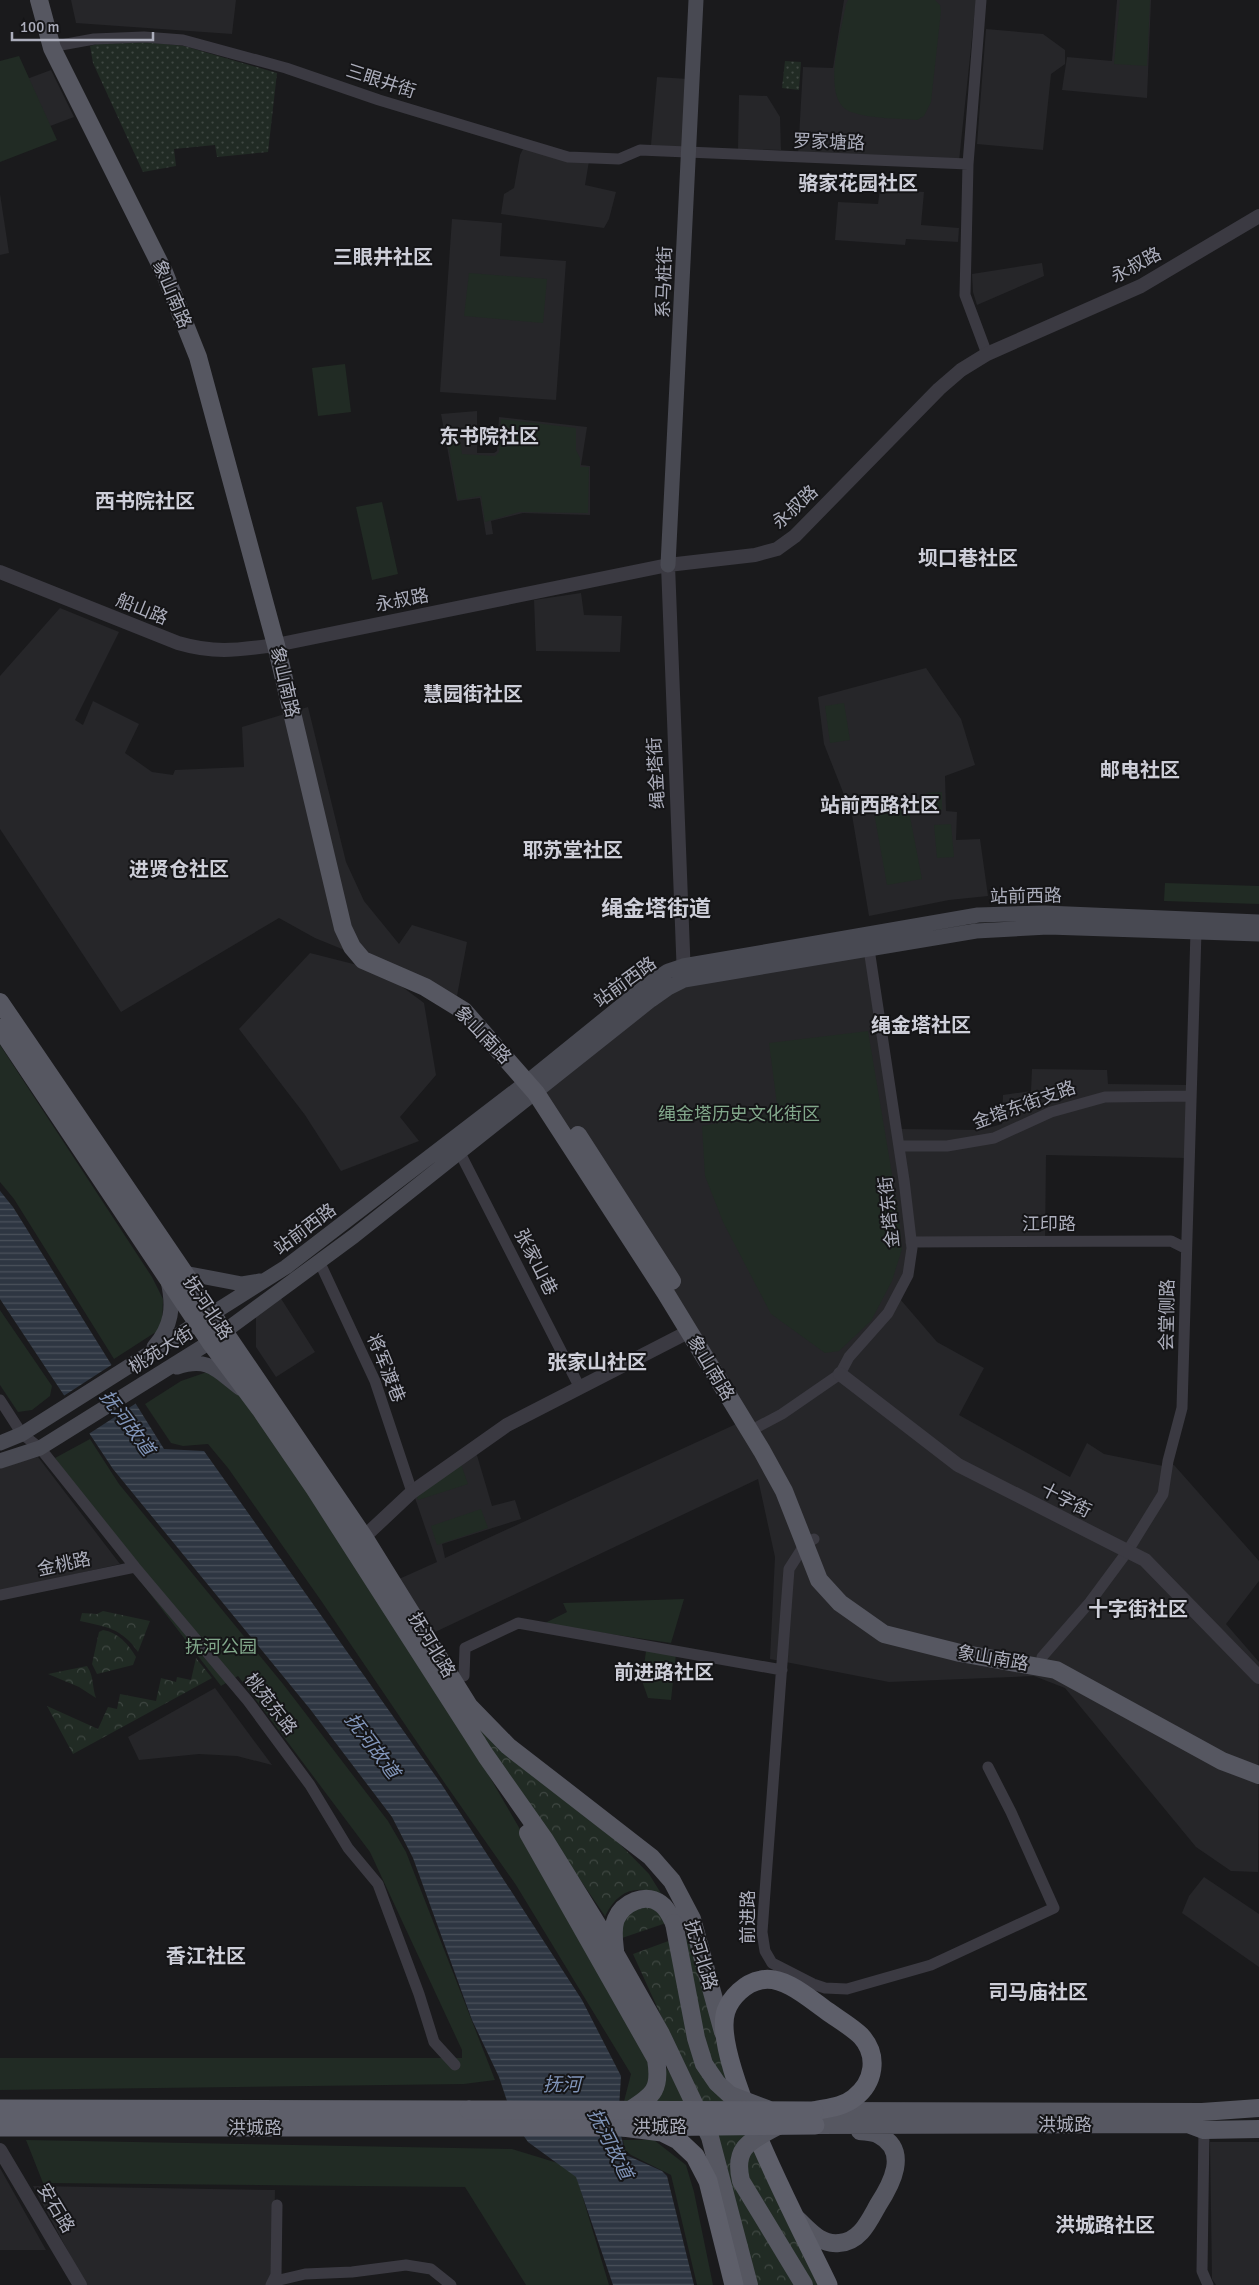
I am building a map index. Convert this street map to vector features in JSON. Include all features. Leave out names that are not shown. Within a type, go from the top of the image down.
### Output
[{"type":"highway","points":[[723,2033],[728,2004],[735,1995],[748,1985],[762,1979],[778,1980],[807,1996],[861,2036],[872,2054],[873,2067],[868,2084],[854,2098],[815,2118]]},
{"type":"highway","name":"抚河北路","points":[[723,2033],[737,2083],[763,2149],[828,2285]]},
{"type":"highway","name":"洪城路","points":[[0,2109],[471,2119]]},
{"type":"highway","name":"洪城路","points":[[0,2127],[471,2119],[815,2118]]},
{"type":"highway","points":[[626,2119],[678,2140],[696,2156],[708,2181],[734,2285]]},
{"type":"main road","name":"象山南路","points":[[39,0],[52,48],[164,272],[198,357],[281,644]]},
{"type":"main road","name":"象山南路","points":[[48,0],[61,44],[172,268],[207,354],[355,937],[368,952],[436,982],[470,1002],[536,1084],[634,1220],[755,1429]]},
{"type":"main road","name":"系马桩街","points":[[668,565],[682,324],[696,0]]},
{"type":"main road","name":"站前西路","points":[[205,1319],[312,1248],[668,988],[683,973],[978,916],[1044,913],[1259,922]]},
{"type":"main road","name":"站前西路","points":[[683,973],[869,949],[976,931],[1003,929],[1048,927],[1259,934]]},
{"type":"main road","name":"抚河北路","points":[[0,1002],[184,1273],[205,1319]]},
{"type":"main road","name":"抚河北路","points":[[0,1028],[168,1279],[205,1319],[364,1537],[469,1706],[508,1746],[651,1858],[676,1889],[692,1919],[698,1936],[723,2033]]},
{"type":"main road","name":"象山南路","points":[[536,1084],[688,1332],[793,1487],[819,1580],[840,1604],[884,1634],[960,1653],[1056,1670],[1222,1761],[1259,1775]]},
{"type":"main road","name":"站前西路","points":[[217,1337],[460,1152],[536,1084]]},
{"type":"main road","points":[[184,1273],[242,1284],[266,1280]]},
{"type":"main road","points":[[149,1354],[162,1338],[170,1321],[172,1311],[168,1279]]},
{"type":"main road","name":"桃苑大街","points":[[0,1443],[22,1434],[205,1319]]},
{"type":"main road","name":"抚河北路","points":[[217,1337],[249,1394],[314,1488],[486,1756],[545,1840],[615,1953],[661,2034],[710,2137],[749,2285]]},
{"type":"main road","name":"桃苑大街","points":[[0,1461],[40,1448],[217,1337]]},
{"type":"main road","points":[[164,1371],[192,1362],[203,1362],[249,1394]]},
{"type":"main road","name":"象山南路","points":[[809,1542],[828,1574],[848,1597],[891,1627],[969,1645],[1042,1656],[1066,1665],[1226,1752],[1259,1765]]},
{"type":"main road","points":[[486,1756],[656,2059],[659,2075],[656,2088],[626,2119]]},
{"type":"main road","points":[[616,1831],[656,1876],[668,1900],[696,2038],[704,2064],[717,2083],[730,2095],[776,2118],[750,2140],[740,2154],[738,2166],[741,2181],[804,2285]]},
{"type":"main road","points":[[615,1953],[613,1936],[615,1921],[622,1908],[637,1900],[649,1900],[661,1904],[674,1923]]},
{"type":"main road","name":"洪城路","points":[[815,2118],[1193,2112],[1259,2108]]},
{"type":"main road","points":[[797,2219],[818,2239],[829,2243],[845,2242],[855,2237],[864,2230],[892,2181],[896,2168],[895,2156],[890,2145],[879,2134],[815,2118]]},
{"type":"main road","name":"洪城路","points":[[815,2118],[1188,2124],[1204,2130],[1259,2129]]},
{"type":"street","points":[[981,0],[968,164],[965,295],[987,354]]},
{"type":"street","name":"三眼井街","points":[[61,44],[104,38],[144,37],[183,40],[286,68],[379,100],[568,157],[619,159],[640,150],[688,152]]},
{"type":"street","name":"罗家塘路","points":[[688,152],[968,164]]},
{"type":"street","name":"永叔路","points":[[281,644],[668,565],[755,555],[777,549],[795,536],[939,389],[962,370],[987,354],[1140,286],[1259,216]]},
{"type":"street","name":"绳金塔街","points":[[668,565],[683,973]]},
{"type":"street","name":"船山路","points":[[0,572],[178,643],[203,650],[228,651],[281,644]]},
{"type":"street","name":"会堂侧路","points":[[1042,1656],[1090,1602],[1127,1552],[1163,1494],[1168,1461],[1182,1408],[1185,1248],[1196,932]]},
{"type":"street","name":"金塔东街","points":[[755,1429],[782,1414],[840,1374],[849,1357],[888,1313],[908,1275],[911,1242],[899,1146],[869,949]]},
{"type":"street","name":"金塔东街支路","points":[[899,1146],[947,1146],[994,1138],[1051,1112],[1105,1097],[1190,1096]]},
{"type":"street","name":"张家山巷","points":[[460,1152],[580,1388]]},
{"type":"street","name":"江印路","points":[[911,1242],[1171,1241],[1185,1248]]},
{"type":"street","name":"将军渡巷","points":[[319,1261],[375,1381],[412,1492]]},
{"type":"street","points":[[364,1537],[412,1492],[507,1425],[688,1332]]},
{"type":"street","name":"十字街","points":[[840,1374],[958,1465],[1145,1560],[1259,1677]]},
{"type":"street","name":"桃苑东路","points":[[0,1400],[22,1434],[40,1448],[135,1567],[248,1701],[310,1785],[348,1848],[378,1884],[419,1994],[434,2042],[455,2065]]},
{"type":"street","name":"前进路","points":[[809,1542],[789,1569],[762,1932],[764,1951],[772,1963],[813,1984],[825,1988],[847,1989],[931,1965],[1054,1908],[1012,1812],[988,1767]]},
{"type":"street","name":"金桃路","points":[[0,1595],[135,1567]]},
{"type":"street","points":[[464,1676],[465,1648],[518,1623],[782,1670]]},
{"type":"street","points":[[1204,2130],[1202,2271],[1208,2285]]},
{"type":"street","name":"安石路","points":[[0,2150],[80,2285]]},
{"type":"street","points":[[277,2205],[274,2283],[305,2274],[352,2272],[406,2265],[431,2268],[451,2285]]},
{"type":"shaded area","points":[[71,0],[236,0],[232,34],[76,23]]},
{"type":"shaded area","points":[[844,0],[976,0],[959,161],[798,155],[803,67],[833,68]]},
{"type":"shaded area","points":[[1117,0],[1151,0],[1147,98],[1062,90],[1067,57],[1112,61]]},
{"type":"shaded area","points":[[986,29],[1043,34],[1065,50],[1065,64],[1051,74],[1043,150],[977,144]]},
{"type":"shaded area","points":[[51,70],[74,117],[0,145],[0,89]]},
{"type":"shaded area","points":[[657,77],[688,79],[682,149],[651,145]]},
{"type":"shaded area","points":[[739,95],[767,96],[780,117],[781,150],[738,149]]},
{"type":"shaded area","points":[[524,147],[589,161],[585,185],[616,192],[609,219],[604,228],[501,214],[504,194],[514,188],[520,155]]},
{"type":"shaded area","points":[[880,189],[924,192],[921,225],[959,228],[958,242],[906,239],[905,245],[835,240],[838,202],[878,204]]},
{"type":"shaded area","points":[[0,194],[9,253],[0,255]]},
{"type":"shaded area","points":[[452,219],[502,223],[500,256],[566,261],[556,400],[440,392]]},
{"type":"shaded area","points":[[1042,263],[1044,276],[977,305],[973,292],[972,274]]},
{"type":"shaded area","points":[[477,411],[477,453],[494,453],[497,451],[499,417],[587,427],[581,465],[590,466],[590,515],[523,513],[491,521],[493,534],[486,535],[480,498],[457,501],[441,414]]},
{"type":"shaded area","points":[[581,593],[584,615],[622,616],[620,652],[536,651],[534,600]]},
{"type":"shaded area","points":[[60,608],[119,632],[75,720],[83,725],[93,701],[139,724],[125,753],[152,772],[173,775],[175,770],[244,767],[242,727],[308,707],[346,862],[364,901],[399,944],[412,925],[467,942],[457,996],[315,938],[279,918],[121,1012],[0,829],[0,676]]},
{"type":"shaded area","points":[[926,668],[961,719],[975,765],[945,776],[946,811],[957,812],[956,840],[980,839],[988,896],[949,900],[869,916],[852,815],[824,744],[818,697]]},
{"type":"shaded area","name":"绳金塔历史文化街区","points":[[870,927],[898,1129],[981,1130],[1002,1124],[1003,1095],[1031,1091],[1032,1069],[1107,1070],[1108,1084],[1189,1085],[1186,1158],[1046,1155],[1045,1245],[915,1245],[900,1299],[937,1342],[984,1368],[959,1415],[1070,1477],[1087,1443],[1104,1454],[1163,1466],[1174,1465],[1259,1561],[1259,1581],[1226,1624],[1259,1662],[1258,1872],[1231,1871],[1196,1847],[1065,1688],[1034,1676],[889,1682],[770,1659],[775,1557],[758,1479],[431,1634],[399,1579],[437,1562],[414,1495],[476,1452],[492,1506],[515,1500],[521,1519],[442,1544],[445,1558],[747,1419],[536,1082],[677,961]]},
{"type":"shaded area","points":[[310,953],[381,971],[424,1003],[436,1075],[400,1117],[419,1141],[341,1171],[305,1115],[239,1029]]},
{"type":"shaded area","points":[[280,1297],[315,1352],[276,1377],[256,1347],[256,1313]]},
{"type":"shaded area","points":[[38,1457],[120,1564],[0,1591],[0,1466]]},
{"type":"shaded area","points":[[215,1688],[272,1765],[237,1756],[199,1754],[139,1760],[128,1737]]},
{"type":"shaded area","points":[[1204,1877],[1259,1914],[1259,1967],[1182,1913],[1189,1896]]},
{"type":"shaded area","points":[[1210,2142],[1259,2142],[1259,2285],[1216,2285],[1212,2279]]},
{"type":"shaded area","points":[[0,2168],[46,2250],[0,2250]]},
{"type":"shaded area","points":[[33,2186],[275,2190],[273,2285],[86,2285]]},
{"type":"green space","points":[[848,0],[935,0],[940,5],[941,11],[931,102],[924,116],[917,120],[875,117],[851,112],[841,105],[836,94],[834,80],[835,63]]},
{"type":"green space","points":[[1120,0],[1150,0],[1147,66],[1114,64]]},
{"type":"green space","points":[[145,42],[184,46],[277,73],[268,152],[217,157],[215,145],[174,149],[176,166],[143,172],[93,63],[90,46]]},
{"type":"green space","points":[[19,56],[57,140],[0,162],[0,61]]},
{"type":"green space","points":[[785,61],[801,62],[799,90],[782,88]]},
{"type":"green space","points":[[469,273],[547,279],[543,323],[464,316]]},
{"type":"green space","points":[[345,364],[351,412],[318,416],[312,368]]},
{"type":"green space","points":[[501,419],[576,428],[576,450],[580,458],[580,467],[589,467],[588,513],[519,512],[485,522],[481,496],[458,500],[447,437],[459,434],[462,454],[495,456],[499,452]]},
{"type":"green space","points":[[382,502],[398,574],[372,580],[356,507]]},
{"type":"green space","points":[[844,703],[850,740],[830,743],[825,706]]},
{"type":"green space","points":[[942,792],[942,810],[927,811],[926,793]]},
{"type":"green space","points":[[907,801],[922,879],[887,885],[873,807]]},
{"type":"green space","points":[[951,824],[954,857],[937,858],[934,825]]},
{"type":"green space","points":[[1165,883],[1259,886],[1259,904],[1164,901]]},
{"type":"green space","points":[[868,1031],[898,1210],[902,1249],[892,1281],[871,1321],[839,1351],[825,1353],[771,1314],[723,1222],[705,1176],[702,1126],[778,1112],[769,1043]]},
{"type":"green space","points":[[0,1045],[152,1277],[163,1299],[162,1328],[114,1359],[14,1199],[0,1182]]},
{"type":"green space","points":[[0,1310],[52,1386],[50,1396],[32,1410],[18,1412],[0,1385]]},
{"type":"green space","points":[[207,1372],[239,1395],[264,1426],[469,1741],[632,2023],[683,2090],[694,2117],[620,2117],[631,2074],[516,1885],[228,1468],[208,1444],[183,1446],[171,1443],[145,1404],[181,1381]]},
{"type":"green space","name":"抚河公园","points":[[90,1439],[119,1484],[283,1684],[388,1821],[406,1852],[495,2080],[464,2084],[0,2090],[0,2058],[462,2058],[462,2050],[370,1852],[238,1676],[221,1686],[124,1560],[55,1458]]},
{"type":"green space","points":[[461,1464],[468,1484],[418,1500],[416,1495]]},
{"type":"green space","points":[[481,1509],[488,1528],[437,1545],[431,1526]]},
{"type":"green space","points":[[684,1599],[671,1643],[543,1624],[567,1612],[563,1603]]},
{"type":"green space","points":[[103,1611],[150,1621],[138,1652],[119,1633],[106,1627],[80,1621],[82,1613],[97,1614]]},
{"type":"green space","points":[[103,1630],[114,1633],[130,1648],[136,1657],[133,1665],[97,1674],[92,1664],[99,1632]]},
{"type":"green space","points":[[646,1651],[676,1654],[671,1700],[648,1698],[642,1681]]},
{"type":"green space","points":[[196,1658],[212,1678],[73,1754],[47,1706],[98,1729],[108,1707],[117,1709],[120,1694],[156,1701],[161,1678],[176,1682],[177,1677],[191,1680]]},
{"type":"green space","points":[[87,1666],[91,1674],[96,1698],[79,1687],[48,1674]]},
{"type":"green space","points":[[469,1717],[613,1837],[649,1874],[662,1895],[644,1890],[629,1892],[616,1900],[605,1916]]},
{"type":"green space","points":[[651,1904],[669,1922],[622,1938],[619,1920],[624,1912]]},
{"type":"green space","points":[[693,1932],[724,2058],[820,2285],[756,2285],[718,2141],[633,1954]]},
{"type":"green space","points":[[26,2140],[512,2149],[574,2168],[609,2285],[526,2285],[465,2187],[43,2183]]},
{"type":"green space","points":[[623,2140],[654,2140],[686,2165],[694,2192],[713,2285],[697,2285],[671,2175],[631,2155],[625,2150]]},
{"type":"water","name":"抚河","points":[[0,1191],[13,1207],[164,1449],[204,1451],[442,1785],[582,2000],[621,2076],[618,2124],[626,2155],[662,2171],[667,2176],[694,2285],[613,2285],[576,2177],[528,2142],[514,2122],[499,2077],[472,2020],[413,1858],[392,1817],[310,1709],[113,1469],[0,1299]]},
{"type":"pier","points":[[113,1364],[138,1402],[87,1435],[62,1397]]},
{"type":"district","name":"骆家花园社区","points":[[858,183]]},
{"type":"district","name":"三眼井社区","points":[[383,257]]},
{"type":"district","name":"东书院社区","points":[[489,436]]},
{"type":"district","name":"西书院社区","points":[[145,501]]},
{"type":"district","name":"坝口巷社区","points":[[968,558]]},
{"type":"district","name":"慧园街社区","points":[[473,694]]},
{"type":"district","name":"邮电社区","points":[[1140,770]]},
{"type":"district","name":"站前西路社区","points":[[880,805]]},
{"type":"district","name":"耶苏堂社区","points":[[573,850]]},
{"type":"district","name":"进贤仓社区","points":[[179,869]]},
{"type":"district","name":"绳金塔街道","points":[[656,908]]},
{"type":"district","name":"绳金塔社区","points":[[921,1025]]},
{"type":"district","name":"张家山社区","points":[[597,1362]]},
{"type":"district","name":"十字街社区","points":[[1138,1609]]},
{"type":"district","name":"前进路社区","points":[[664,1672]]},
{"type":"district","name":"香江社区","points":[[206,1956]]},
{"type":"district","name":"司马庙社区","points":[[1038,1992]]},
{"type":"district","name":"洪城路社区","points":[[1105,2225]]},
{"type":"water label","name":"抚河故道","points":[[127,1423]]},
{"type":"water label","name":"抚河故道","points":[[372,1746]]},
{"type":"water label","name":"抚河故道","points":[[610,2144]]}]
